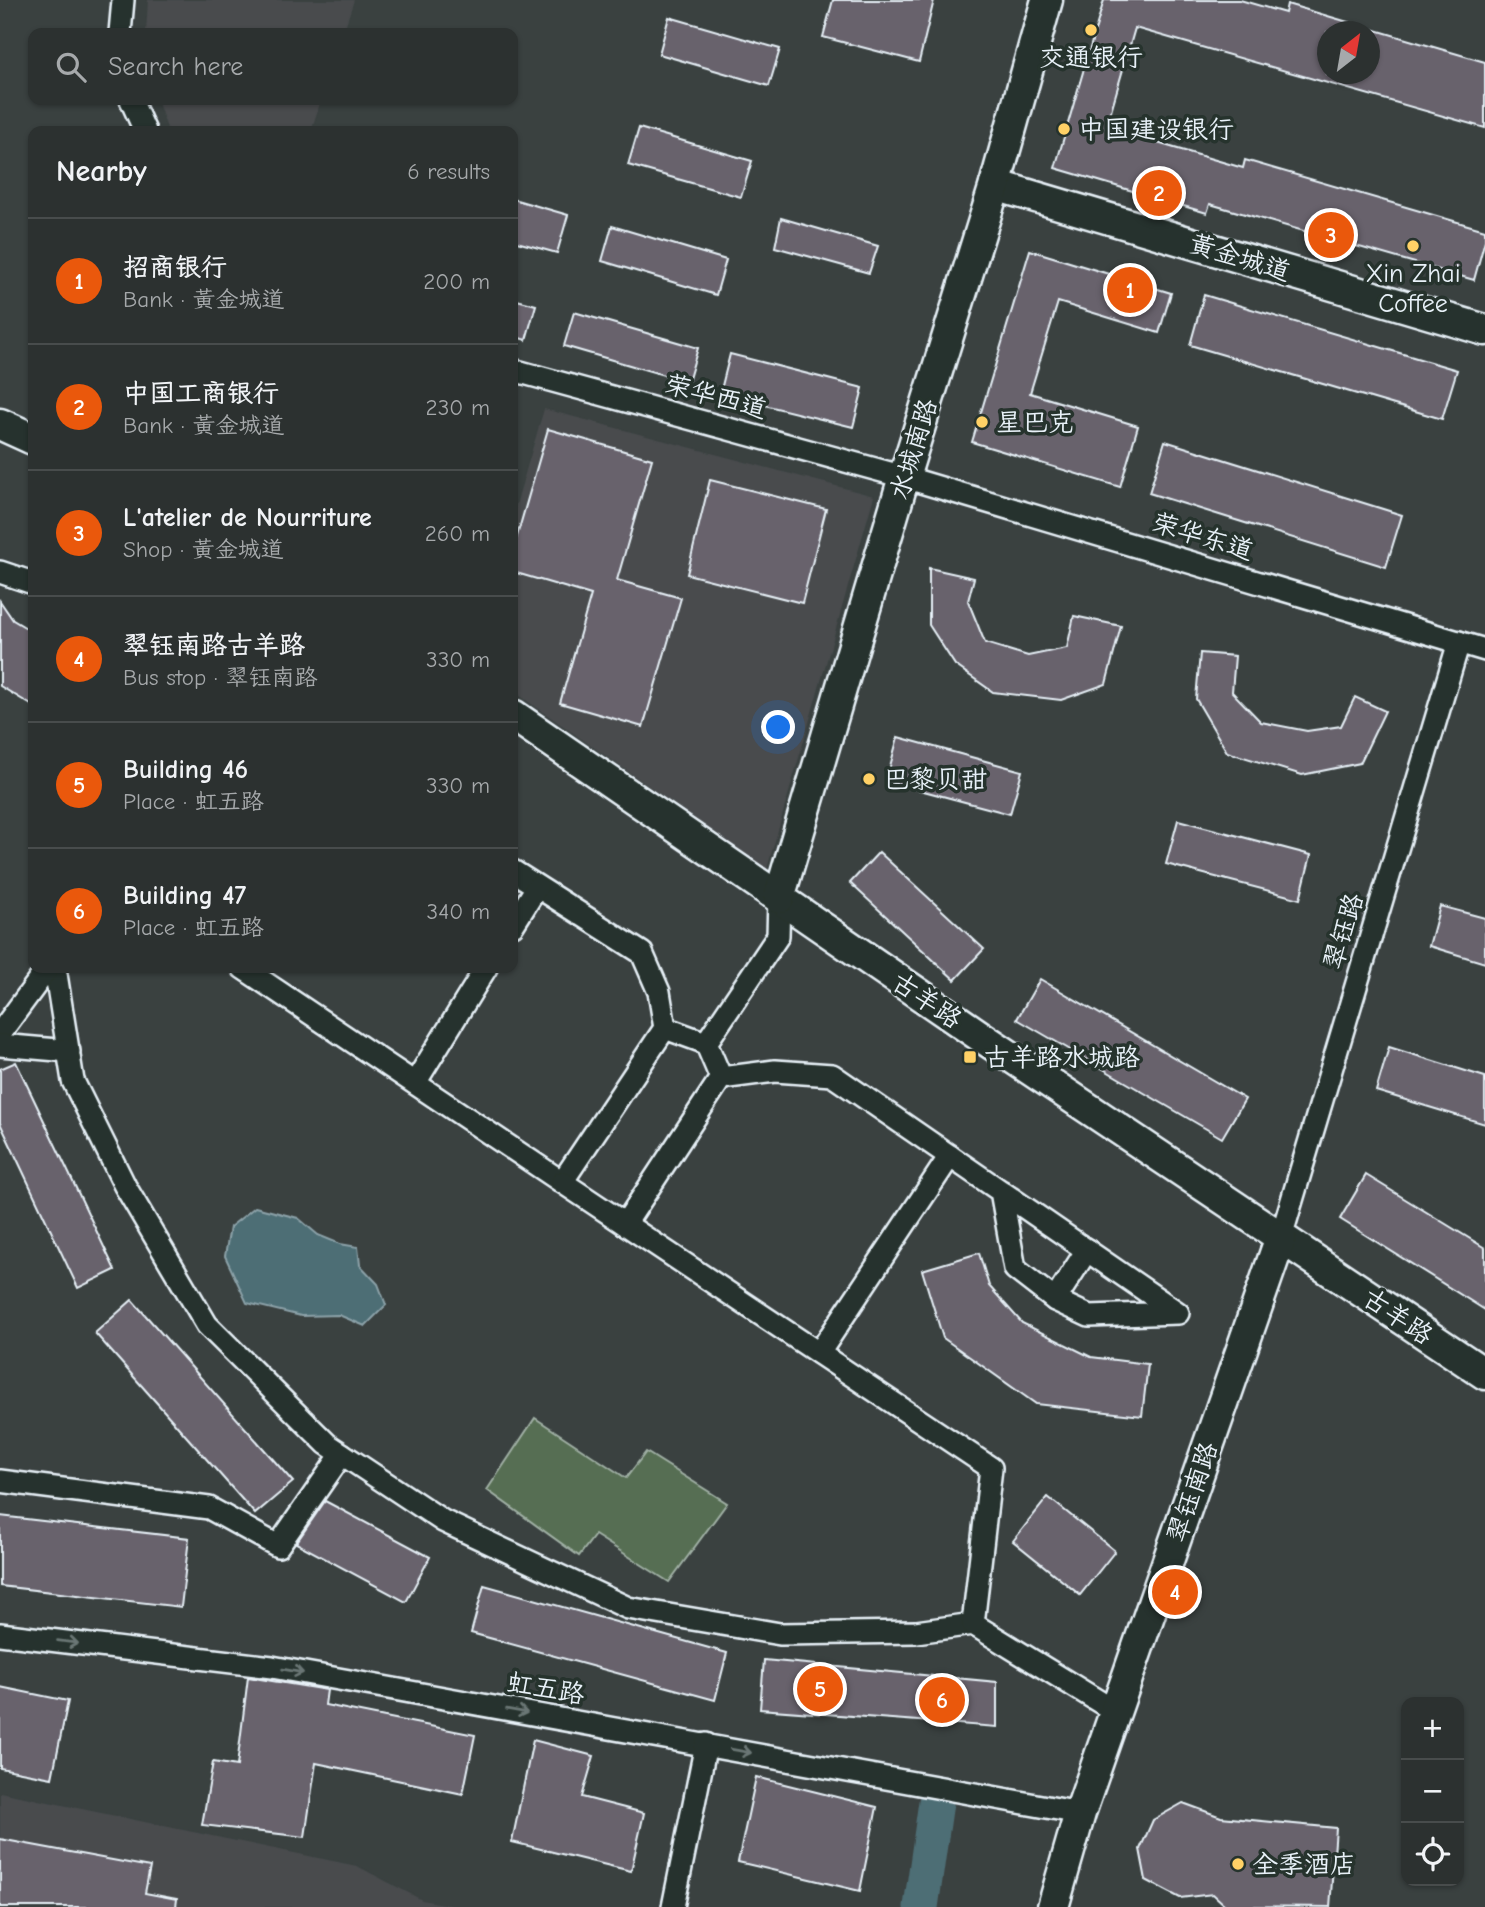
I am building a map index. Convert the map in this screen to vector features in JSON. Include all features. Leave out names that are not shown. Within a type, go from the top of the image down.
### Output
[{"type":"street","points":[[120,28],[123,0]]},
{"type":"street","name":"水城南路","points":[[779,898],[904,477],[995,184],[1047,0]]},
{"type":"street","points":[[133,105],[143,126]]},
{"type":"street","name":"黄金城道","points":[[995,184],[1485,330]]},
{"type":"street","name":"荣华西道","points":[[518,371],[904,477]]},
{"type":"street","points":[[0,424],[28,437]]},
{"type":"street","name":"荣华东道","points":[[904,477],[1485,650]]},
{"type":"street","points":[[0,572],[28,581]]},
{"type":"street","name":"翠钰路","points":[[1281,1237],[1459,642]]},
{"type":"street","name":"古羊路","points":[[518,718],[983,1038],[1485,1374]]},
{"type":"street","points":[[518,874],[642,953],[659,992],[666,1028],[562,1182]]},
{"type":"street","points":[[518,917],[537,887]]},
{"type":"street","points":[[706,1042],[778,936],[779,898]]},
{"type":"street","points":[[0,1033],[44,973]]},
{"type":"street","points":[[56,973],[74,1081],[125,1186],[207,1325],[327,1444],[443,1521],[628,1608],[780,1634],[916,1632],[973,1624],[1116,1712]]},
{"type":"street","points":[[250,973],[991,1468],[973,1624]]},
{"type":"street","points":[[415,1083],[483,973]]},
{"type":"street","points":[[666,1028],[706,1042],[721,1078]]},
{"type":"street","points":[[0,1045],[69,1051]]},
{"type":"street","points":[[625,1224],[721,1078],[775,1071],[832,1075],[1178,1312],[1089,1316],[1055,1300],[1015,1269],[1000,1191]]},
{"type":"street","points":[[819,1353],[950,1156]]},
{"type":"street","name":"翠钰南路","points":[[1053,1907],[1080,1813],[1281,1237]]},
{"type":"street","points":[[1055,1300],[1087,1250]]},
{"type":"street","points":[[0,1481],[209,1508],[278,1546],[342,1454]]},
{"type":"street","name":"虹五路","points":[[0,1634],[272,1667],[1080,1813]]},
{"type":"street","points":[[673,1907],[706,1744]]},
{"type":"shaded area","points":[[148,0],[354,0],[345,28],[146,28]]},
{"type":"shaded area","points":[[159,105],[319,105],[313,126],[166,126]]},
{"type":"shaded area","points":[[544,409],[874,496],[767,869],[518,695],[518,498]]},
{"type":"shaded area","points":[[0,1792],[357,1866],[422,1900],[460,1907],[0,1907]]},
{"type":"green space","points":[[535,1418],[626,1478],[646,1452],[727,1503],[669,1582],[595,1535],[579,1556],[487,1490]]},
{"type":"water","points":[[255,1207],[298,1218],[318,1235],[340,1244],[358,1247],[360,1265],[378,1284],[386,1305],[365,1326],[339,1315],[301,1316],[247,1303],[225,1256],[230,1227]]},
{"type":"building","points":[[833,0],[934,0],[919,62],[823,37]]},
{"type":"building","points":[[1104,0],[1240,0],[1285,13],[1287,4],[1345,21],[1317,21],[1317,80],[1135,28],[1106,128],[1243,168],[1245,160],[1485,230],[1485,240],[1474,280],[1210,204],[1207,213],[1055,168]]},
{"type":"building","points":[[669,17],[780,49],[769,86],[659,54]]},
{"type":"building","points":[[1380,31],[1485,62],[1485,128],[1331,84],[1380,84]]},
{"type":"building","points":[[639,128],[752,161],[741,197],[628,165]]},
{"type":"building","points":[[518,200],[568,215],[557,253],[518,242]]},
{"type":"building","points":[[781,218],[878,246],[869,273],[775,247]]},
{"type":"building","points":[[612,226],[726,260],[716,295],[602,261]]},
{"type":"building","points":[[1030,250],[1171,293],[1159,333],[1058,302],[1030,393],[1138,426],[1120,487],[972,442]]},
{"type":"building","points":[[1204,295],[1457,370],[1442,419],[1190,345]]},
{"type":"building","points":[[518,300],[536,305],[526,340],[518,338]]},
{"type":"building","points":[[574,312],[698,348],[688,382],[564,346]]},
{"type":"building","points":[[730,354],[863,388],[853,427],[720,394]]},
{"type":"building","points":[[548,429],[652,459],[617,580],[681,598],[643,727],[560,703],[591,595],[518,573],[518,533]]},
{"type":"building","points":[[1165,441],[1402,515],[1386,567],[1149,493]]},
{"type":"building","points":[[710,480],[826,509],[802,603],[687,574]]},
{"type":"building","points":[[929,568],[974,578],[968,601],[985,643],[1028,656],[1067,648],[1074,616],[1121,626],[1106,684],[1061,700],[993,692],[955,665],[929,625]]},
{"type":"building","points":[[0,601],[13,620],[28,629],[28,703],[0,686]]},
{"type":"building","points":[[1200,653],[1235,656],[1232,692],[1261,722],[1307,731],[1341,726],[1355,697],[1385,711],[1360,763],[1302,775],[1227,752],[1196,699]]},
{"type":"building","points":[[898,737],[1022,771],[1010,814],[886,781]]},
{"type":"building","points":[[1178,820],[1311,855],[1300,899],[1166,864]]},
{"type":"building","points":[[879,852],[984,949],[955,980],[850,883]]},
{"type":"building","points":[[1440,906],[1485,918],[1485,963],[1429,946]]},
{"type":"building","points":[[1040,979],[1245,1099],[1222,1138],[1017,1019]]},
{"type":"building","points":[[1389,1047],[1485,1077],[1485,1124],[1376,1091]]},
{"type":"building","points":[[16,1062],[115,1270],[78,1288],[0,1123],[0,1069]]},
{"type":"building","points":[[1366,1175],[1485,1248],[1485,1310],[1340,1219]]},
{"type":"building","points":[[979,1253],[989,1286],[1022,1323],[1091,1357],[1148,1364],[1142,1416],[1036,1404],[943,1338],[922,1270]]},
{"type":"building","points":[[132,1300],[293,1482],[255,1514],[95,1333]]},
{"type":"building","points":[[1048,1497],[1115,1551],[1080,1595],[1013,1541]]},
{"type":"building","points":[[325,1501],[430,1557],[406,1602],[296,1543]]},
{"type":"building","points":[[0,1516],[189,1538],[181,1607],[0,1586]]},
{"type":"building","points":[[484,1585],[727,1653],[715,1700],[471,1633]]},
{"type":"building","points":[[764,1660],[997,1682],[997,1727],[760,1709]]},
{"type":"building","points":[[248,1677],[327,1690],[325,1705],[475,1735],[463,1794],[316,1763],[305,1837],[202,1825],[213,1762],[237,1766]]},
{"type":"building","points":[[0,1687],[68,1701],[52,1778],[0,1768]]},
{"type":"building","points":[[533,1740],[594,1756],[582,1797],[644,1813],[631,1871],[512,1842]]},
{"type":"building","points":[[756,1777],[877,1807],[860,1891],[738,1862]]},
{"type":"building","name":"全季酒店","points":[[1183,1803],[1221,1817],[1336,1828],[1330,1907],[1226,1906],[1213,1894],[1180,1898],[1146,1880],[1140,1849],[1153,1820]]},
{"type":"building","points":[[0,1839],[150,1867],[145,1893],[177,1899],[176,1907],[0,1907]]},
{"type":"waterway","points":[[921,1907],[936,1802]]},
{"type":"place","name":"交通银行","points":[[1091,30]]},
{"type":"place","name":"中国建设银行","points":[[1064,129]]},
{"type":"place","name":"中国工商银行","points":[[1159,193]]},
{"type":"place","name":"L'atelier de Nourriture","points":[[1331,235]]},
{"type":"place","name":"Xin Zhai Coffee","points":[[1413,246]]},
{"type":"place","name":"招商银行","points":[[1130,290]]},
{"type":"place","name":"星巴克","points":[[982,422]]},
{"type":"place","name":"巴黎贝甜","points":[[869,779]]},
{"type":"place","name":"古羊路水城路","points":[[970,1057]]},
{"type":"place","name":"翠钰南路古羊路","points":[[1175,1592]]},
{"type":"place","name":"Building 46","points":[[820,1689]]},
{"type":"place","name":"Building 47","points":[[942,1700]]},
{"type":"place","name":"全季酒店","points":[[1238,1864]]}]
